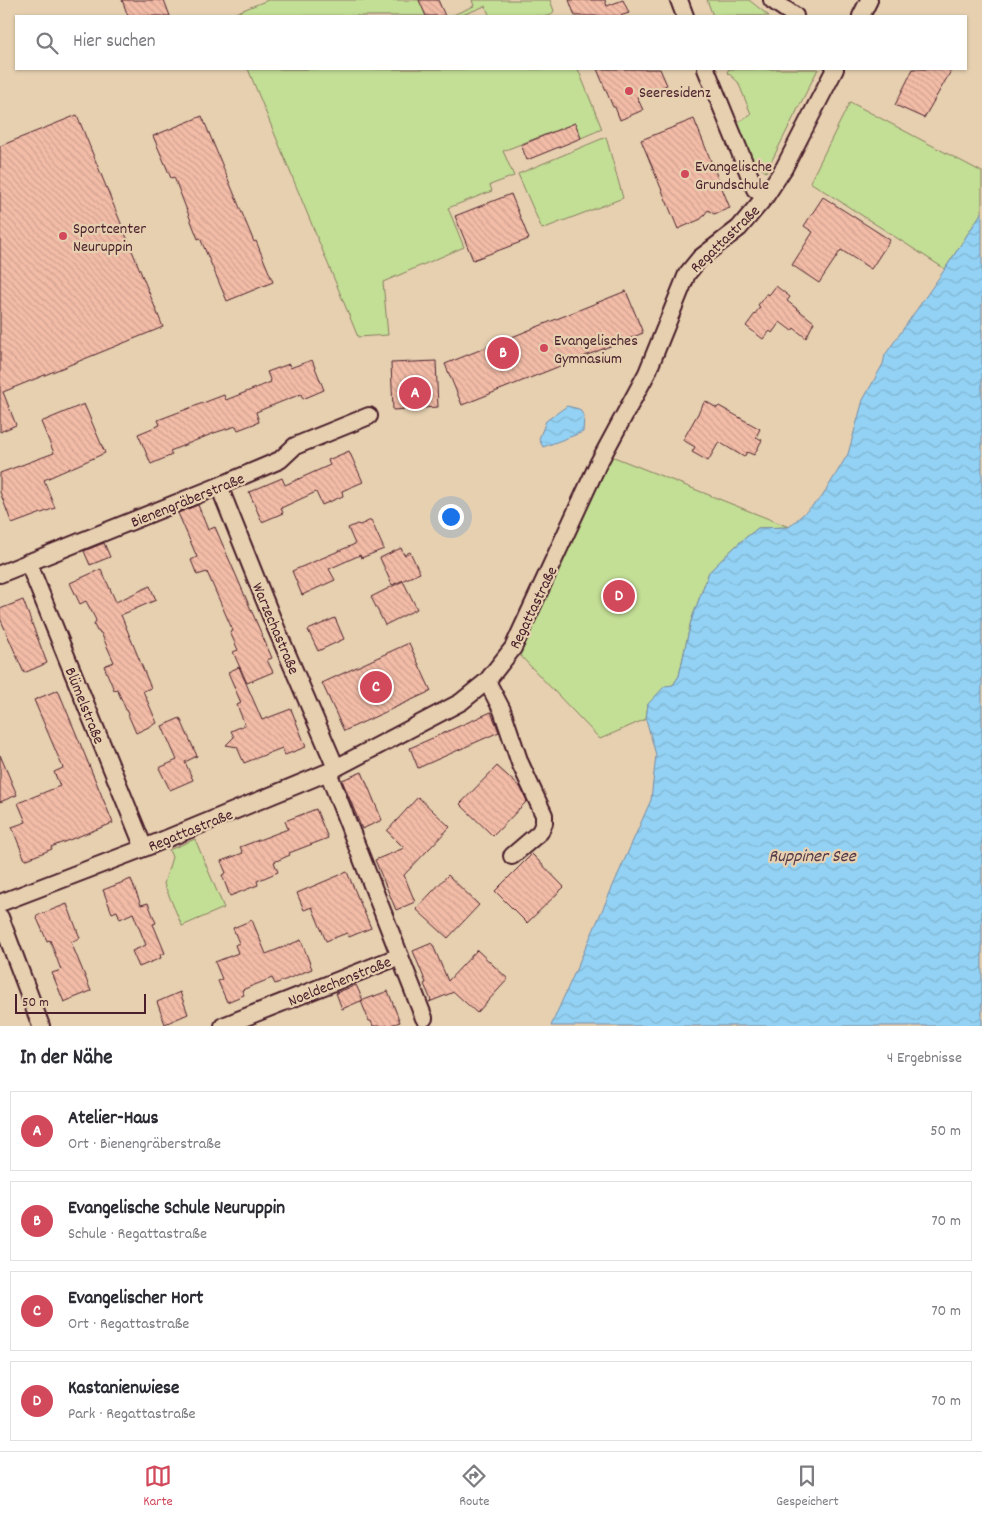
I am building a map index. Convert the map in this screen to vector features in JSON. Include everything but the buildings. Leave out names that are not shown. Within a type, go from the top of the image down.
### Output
[{"type":"street","points":[[679,0],[685,15]]},
{"type":"street","points":[[772,0],[794,15]]},
{"type":"street","points":[[862,15],[869,0]]},
{"type":"street","points":[[706,70],[755,189],[765,197]]},
{"type":"street","name":"Regattastraße","points":[[0,903],[144,848],[332,770],[461,702],[487,681],[513,648],[598,464],[647,373],[687,274],[700,258],[739,228],[765,197],[784,168],[834,70]]},
{"type":"street","name":"Bienengräberstraße","points":[[0,574],[280,460],[295,446],[369,416]]},
{"type":"street","name":"Warzechastraße","points":[[219,486],[332,770],[424,1018]]},
{"type":"street","name":"Blümelstraße","points":[[28,562],[144,848]]},
{"type":"street","points":[[487,681],[502,710],[520,763],[544,815],[544,823],[540,832],[512,856]]},
{"type":"street","points":[[0,917],[41,1026]]},
{"type":"street","name":"Noeldechenstraße","points":[[222,1026],[400,956]]},
{"type":"green space","points":[[268,0],[419,0],[426,15],[230,15]]},
{"type":"green space","points":[[472,0],[550,0],[554,11],[551,15],[490,15],[485,6],[462,15],[453,15],[474,6]]},
{"type":"green space","points":[[707,0],[749,0],[768,15],[713,15]]},
{"type":"green space","points":[[248,70],[578,70],[602,129],[581,138],[575,123],[503,151],[514,176],[490,185],[492,191],[448,208],[464,247],[383,282],[388,335],[358,337]]},
{"type":"green space","points":[[728,70],[817,70],[766,172],[751,161],[738,122],[751,114],[738,82],[727,72]]},
{"type":"green space","points":[[850,102],[982,172],[982,212],[945,269],[810,182]]},
{"type":"green space","points":[[606,137],[623,198],[542,229],[518,174]]},
{"type":"green space","points":[[604,453],[789,527],[758,528],[739,543],[709,572],[691,621],[679,676],[673,685],[648,704],[646,719],[600,739],[513,648]]},
{"type":"green space","points":[[195,839],[224,908],[182,926],[164,884],[172,857],[169,850]]},
{"type":"water","name":"Ruppiner See","points":[[982,212],[982,1026],[551,1026],[651,800],[656,755],[646,719],[648,704],[665,686],[673,685],[679,676],[691,621],[709,572],[739,543],[758,528],[789,527],[822,497],[848,454],[863,400],[883,364],[885,355]]},
{"type":"water","points":[[567,406],[579,409],[584,416],[583,432],[543,447],[539,439],[546,421]]},
{"type":"place","name":"Seeresidenz","points":[[629,91]]},
{"type":"place","name":"Evangelische Grundschule","points":[[685,174]]},
{"type":"place","name":"Sportcenter Neuruppin","points":[[63,236]]},
{"type":"place","name":"Evangelisches Gymnasium","points":[[544,348]]},
{"type":"place","name":"Evangelische Schule Neuruppin","points":[[503,353]]},
{"type":"place","name":"Atelier-Haus","points":[[415,393]]},
{"type":"place","name":"Kastanienwiese","points":[[619,596]]},
{"type":"place","name":"Evangelischer Hort","points":[[376,687]]}]
